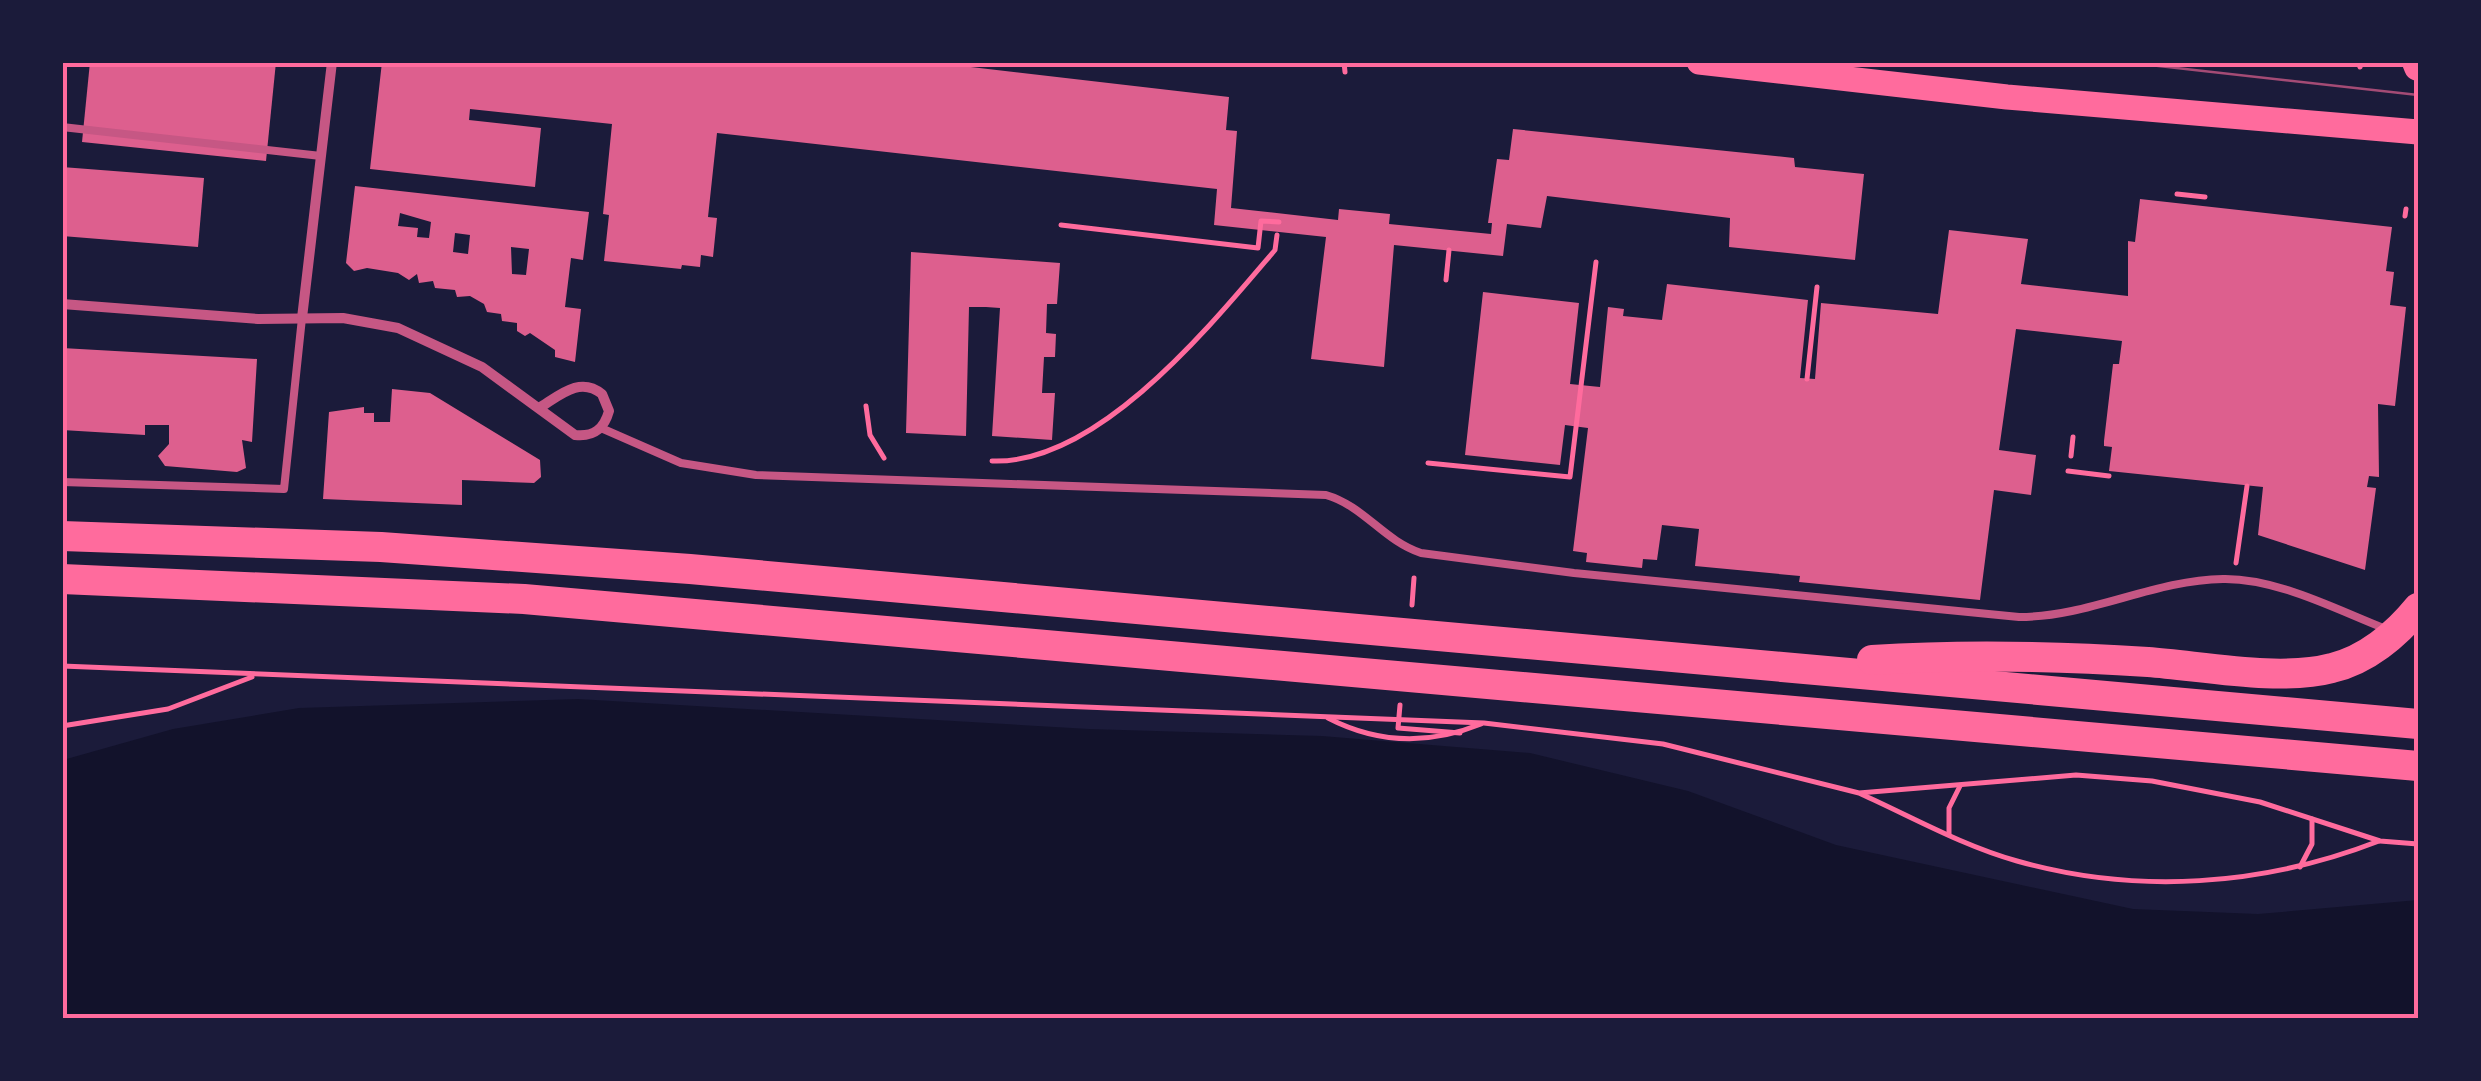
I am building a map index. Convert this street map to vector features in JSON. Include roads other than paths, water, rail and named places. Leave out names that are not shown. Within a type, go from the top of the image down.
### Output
[{"type":"highway","points":[[62,536],[585,560],[2418,724]]},
{"type":"highway","points":[[62,579],[524,599],[2418,766]]},
{"type":"highway","points":[[1774,667],[1969,654],[2296,673],[2345,664],[2406,637],[2418,608]]},
{"type":"main road","points":[[1699,62],[2007,97],[2418,132]]},
{"type":"street","points":[[302,318],[332,62]]},
{"type":"street","points":[[62,304],[258,320],[370,322],[426,338],[482,367],[575,435],[602,428],[607,402],[587,385],[573,388],[540,408]]},
{"type":"lane","points":[[62,128],[321,156]]},
{"type":"lane","points":[[62,482],[284,490],[302,318]]},
{"type":"lane","points":[[602,428],[681,464],[756,475],[1326,495],[1358,509],[1402,547],[1422,553],[1574,573],[2018,617],[2067,615],[2226,578],[2289,593],[2406,637]]},
{"type":"tram line","points":[[2123,62],[2418,95]]}]
